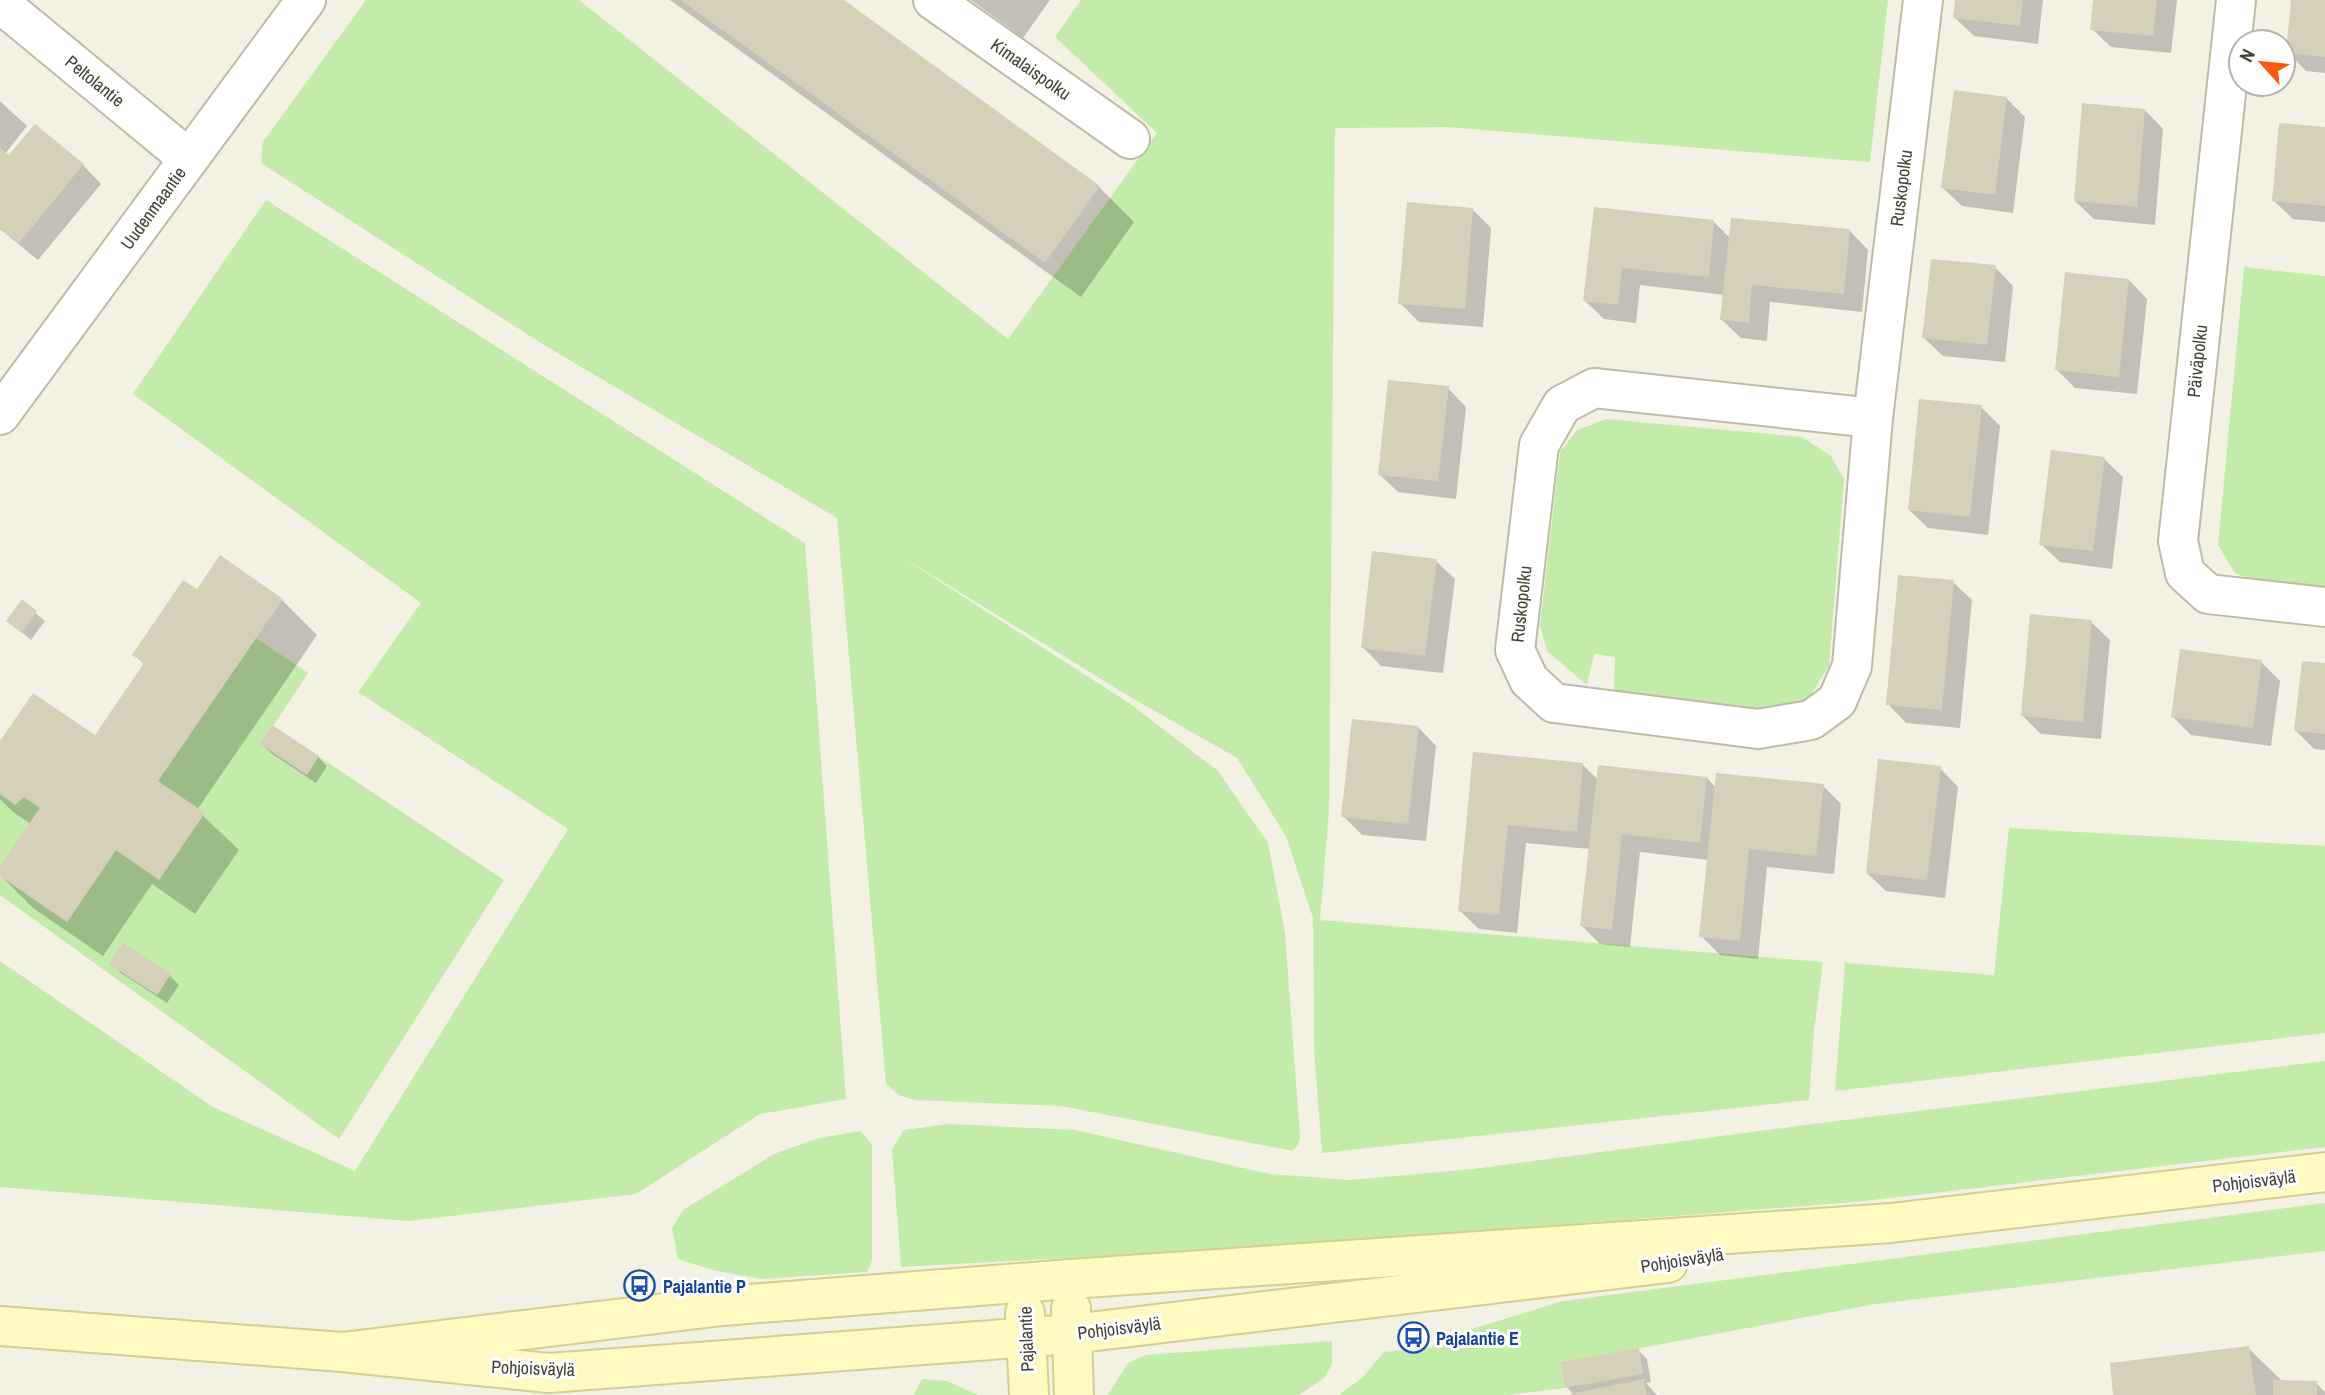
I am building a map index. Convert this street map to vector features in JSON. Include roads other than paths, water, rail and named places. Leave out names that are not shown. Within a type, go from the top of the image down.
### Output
[{"type":"main road","name":"Pohjoisväylä","points":[[342,1352],[723,1306],[1070,1279],[1891,1223],[2325,1172]]},
{"type":"main road","name":"Pohjoisväylä","points":[[0,1326],[342,1352],[549,1373],[1072,1334],[1680,1262],[1891,1223]]},
{"type":"main road","points":[[1070,1279],[1074,1395]]},
{"type":"main road","name":"Pajalantie","points":[[1024,1283],[1029,1395]]},
{"type":"street","name":"Uudenmaantie","points":[[0,415],[306,0]]},
{"type":"street","name":"Kimalaispolku","points":[[933,0],[1130,139]]},
{"type":"street","name":"Ruskopolku","points":[[1874,418],[1594,388],[1562,405],[1539,444],[1515,650],[1529,680],[1554,703],[1758,729],[1811,720],[1837,701],[1852,666],[1874,418],[1923,0]]},
{"type":"street","name":"Päiväpolku","points":[[2236,0],[2178,541],[2185,573],[2207,594],[2325,607]]},
{"type":"street","name":"Peltolantie","points":[[0,3],[189,159]]},
{"type":"place","name":"Pajalantie P","points":[[640,1286]]},
{"type":"place","name":"Pajalantie E","points":[[1413,1338]]}]
